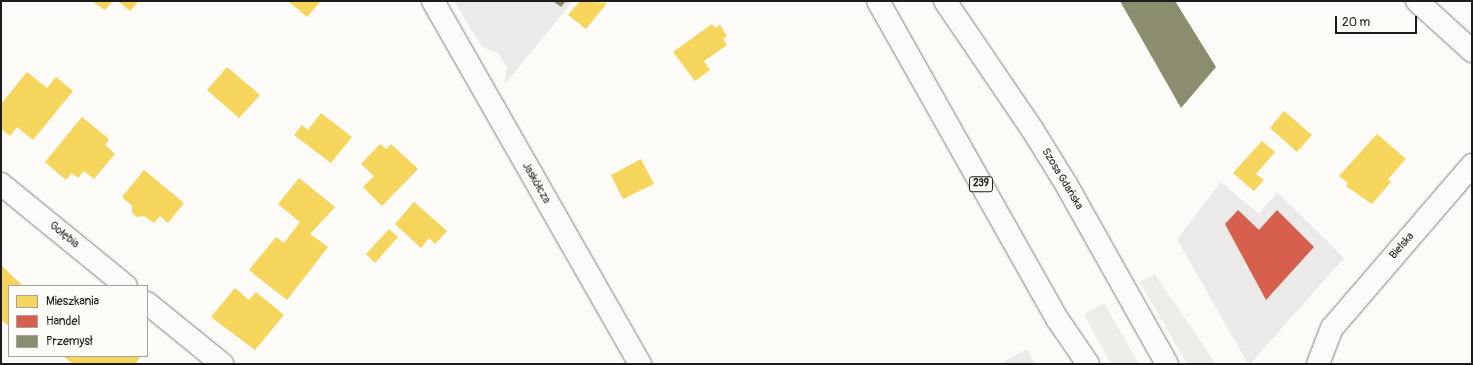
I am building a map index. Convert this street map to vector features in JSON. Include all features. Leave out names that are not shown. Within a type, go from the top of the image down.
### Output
[{"type":"street","name":"Jaskółcza","points":[[433,1],[640,364]]},
{"type":"street","name":"239","points":[[878,1],[1058,320],[1088,364]]},
{"type":"street","name":"Szosa Gdańska","points":[[945,1],[1066,184],[1167,364]]},
{"type":"street","points":[[1417,1],[1472,52]]},
{"type":"street","name":"Bielska","points":[[1318,364],[1332,328],[1472,165]]},
{"type":"street","name":"Gołębia","points":[[1,184],[125,285]]},
{"type":"street","points":[[148,304],[222,364]]},
{"type":"shaded area","points":[[454,1],[573,1],[504,85],[507,68],[498,53],[482,47]]},
{"type":"shaded area","points":[[1221,182],[1259,214],[1277,192],[1344,258],[1250,364],[1248,364],[1177,239]]},
{"type":"shaded area","points":[[1155,274],[1216,364],[1187,364],[1140,282]]},
{"type":"shaded area","points":[[1104,303],[1139,364],[1111,364],[1084,314]]},
{"type":"shaded area","points":[[1027,349],[1035,364],[1000,364]]},
{"type":"building: Mieszkania","points":[[92,1],[113,1],[105,10]]},
{"type":"building: Mieszkania","points":[[118,1],[139,1],[130,11]]},
{"type":"building: Mieszkania","points":[[288,1],[319,1],[320,2],[307,17]]},
{"type":"building: Mieszkania","points":[[580,1],[607,3],[586,29],[568,15]]},
{"type":"building: Mieszkania","points":[[712,24],[715,28],[720,25],[727,36],[723,39],[727,45],[704,61],[710,70],[695,81],[673,52]]},
{"type":"building: Mieszkania","points":[[227,67],[260,95],[239,118],[207,90]]},
{"type":"building: Mieszkania","points":[[27,72],[47,88],[56,77],[73,91],[33,140],[17,127],[10,136],[1,129],[1,104]]},
{"type":"building: Mieszkania","points":[[1284,111],[1312,135],[1297,152],[1270,128]]},
{"type":"building: Mieszkania","points":[[321,113],[352,137],[331,163],[294,135],[302,125],[308,130]]},
{"type":"building: Mieszkania","points":[[82,117],[109,139],[105,145],[115,154],[94,179],[84,171],[78,178],[72,173],[66,180],[45,162]]},
{"type":"building: Mieszkania","points":[[1377,134],[1406,159],[1388,179],[1391,182],[1372,204],[1346,186],[1348,183],[1339,176]]},
{"type":"building: Mieszkania","points":[[1262,141],[1275,152],[1256,174],[1264,180],[1254,191],[1233,173]]},
{"type":"building: Mieszkania","points":[[380,144],[386,149],[391,144],[418,169],[382,206],[363,187],[374,176],[361,164]]},
{"type":"building: Mieszkania","points":[[641,159],[654,184],[623,199],[611,175]]},
{"type":"building: Mieszkania","points":[[144,170],[184,203],[168,223],[160,216],[154,223],[144,216],[137,217],[132,212],[132,206],[122,197]]},
{"type":"building: Mieszkania","points":[[299,178],[335,207],[310,234],[328,247],[287,300],[249,270],[276,237],[284,243],[300,222],[278,204]]},
{"type":"building: Mieszkania","points":[[414,202],[447,231],[435,244],[429,238],[421,248],[395,224]]},
{"type":"building: Mieszkania","points":[[389,229],[398,237],[375,263],[366,254]]},
{"type":"building: Mieszkania","points":[[1,265],[22,285],[8,285],[8,325],[1,320]]},
{"type":"building: Mieszkania","points":[[235,288],[249,300],[256,292],[284,315],[255,350],[211,317]]},
{"type":"building: Mieszkania","points":[[64,357],[140,357],[135,364],[73,364]]},
{"type":"building: Handel","points":[[1238,210],[1259,230],[1277,210],[1314,247],[1266,300],[1225,224]]},
{"type":"building: Przemysł","points":[[553,1],[566,1],[561,7]]},
{"type":"building: Przemysł","points":[[1120,1],[1175,1],[1216,67],[1181,108]]}]
